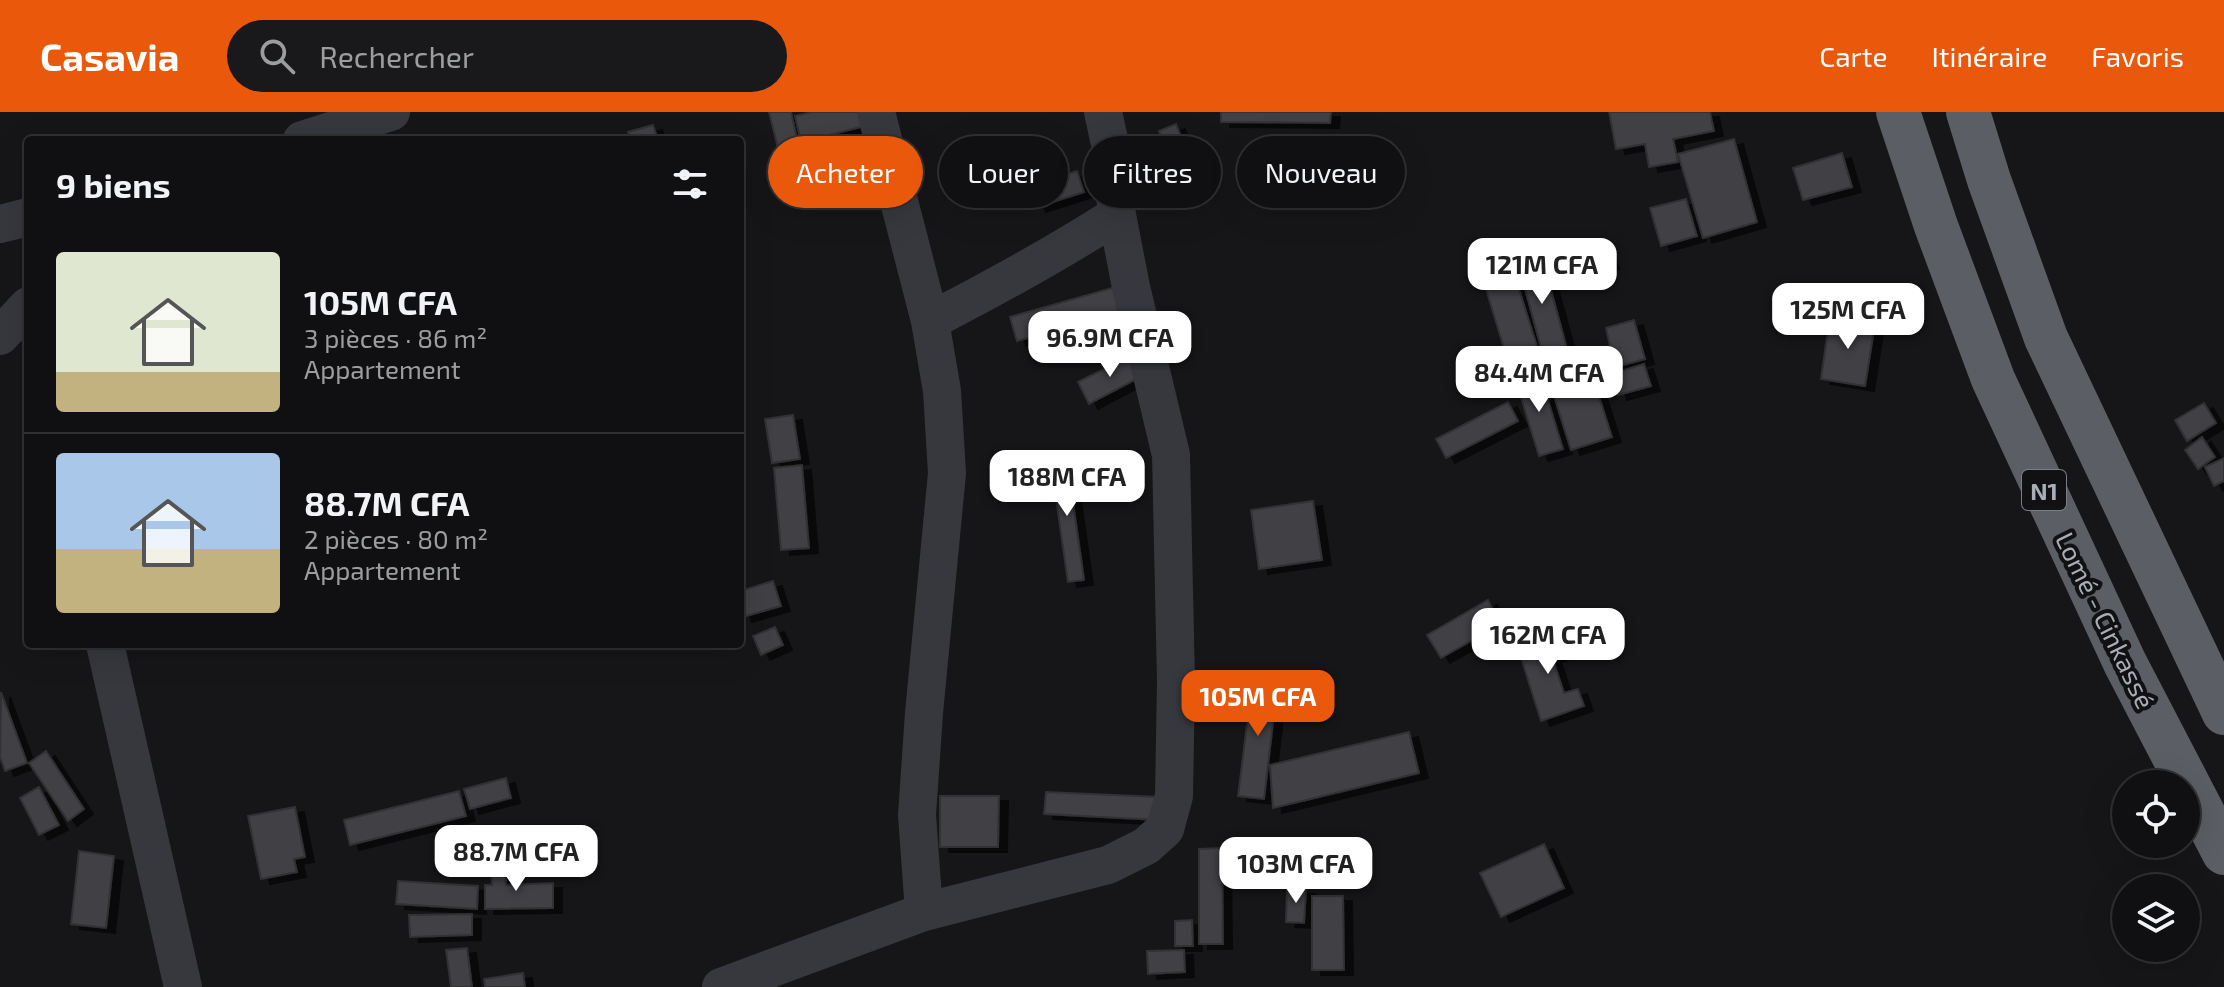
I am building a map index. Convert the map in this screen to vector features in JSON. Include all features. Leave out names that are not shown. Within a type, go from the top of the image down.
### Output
[{"type":"highway","name":"Lomé - Cinkassé","points":[[1898,112],[1936,226],[1993,379],[2125,663],[2224,853]]},
{"type":"highway","name":"N1","points":[[1968,112],[2046,338],[2224,713]]},
{"type":"street","points":[[315,136],[391,112]]},
{"type":"street","points":[[876,112],[930,321],[942,391],[947,473],[917,815],[924,912]]},
{"type":"street","points":[[721,987],[924,912],[1108,865],[1146,846],[1165,829],[1174,796],[1176,681],[1171,455],[1131,287],[1117,215],[1110,144],[1103,112]]},
{"type":"street","points":[[930,321],[1063,250],[1117,215]]},
{"type":"street","points":[[0,224],[24,218]]},
{"type":"street","points":[[0,336],[24,311]]},
{"type":"street","points":[[106,648],[183,987]]},
{"type":"building","points":[[769,112],[791,112],[796,136],[775,136]]},
{"type":"building","points":[[812,112],[861,112],[865,126],[825,136],[800,136],[795,116]]},
{"type":"building","points":[[1221,112],[1331,112],[1330,123],[1221,122]]},
{"type":"building","points":[[1609,112],[1710,112],[1714,131],[1673,139],[1678,162],[1649,167],[1645,144],[1616,149]]},
{"type":"building","points":[[1176,124],[1181,136],[1161,136],[1159,131]]},
{"type":"building","points":[[653,125],[657,136],[630,136],[628,132]]},
{"type":"building","points":[[1734,139],[1757,222],[1703,238],[1678,154]]},
{"type":"building","points":[[1842,153],[1852,187],[1803,200],[1793,168]]},
{"type":"building","points":[[1077,171],[1084,192],[1068,197],[1068,174]]},
{"type":"building","points":[[1686,199],[1697,236],[1661,246],[1650,208]]},
{"type":"building","points":[[1603,241],[1610,264],[1554,278],[1548,256]]},
{"type":"building","points":[[1542,257],[1567,349],[1543,355],[1518,263]]},
{"type":"building","points":[[1512,267],[1541,359],[1510,368],[1482,276]]},
{"type":"building","points":[[1116,287],[1123,311],[1017,341],[1010,317]]},
{"type":"building","points":[[1830,316],[1875,323],[1865,386],[1821,379]]},
{"type":"building","points":[[1634,320],[1645,359],[1553,384],[1547,363],[1610,346],[1606,328]]},
{"type":"building","points":[[1132,355],[1142,376],[1089,404],[1078,382]]},
{"type":"building","points":[[1644,364],[1651,386],[1618,395],[1612,374]]},
{"type":"building","points":[[1539,371],[1563,449],[1539,456],[1515,378]]},
{"type":"building","points":[[1594,381],[1612,437],[1571,450],[1553,393]]},
{"type":"building","points":[[1508,402],[1518,421],[1446,458],[1436,439]]},
{"type":"building","points":[[2204,403],[2216,423],[2187,441],[2175,420]]},
{"type":"building","points":[[793,415],[800,459],[772,463],[765,419]]},
{"type":"building","points":[[2202,437],[2215,457],[2198,469],[2185,450]]},
{"type":"building","points":[[1066,454],[1084,580],[1068,582],[1050,457]]},
{"type":"building","points":[[2224,458],[2224,481],[2214,486],[2205,467]]},
{"type":"building","points":[[802,465],[809,548],[781,550],[774,468]]},
{"type":"building","points":[[1313,501],[1322,560],[1259,569],[1251,510]]},
{"type":"building","points":[[773,581],[781,606],[744,617],[744,590]]},
{"type":"building","points":[[1488,600],[1501,624],[1441,658],[1427,635]]},
{"type":"building","points":[[775,627],[783,645],[761,655],[753,636]]},
{"type":"building","points":[[1560,631],[1567,652],[1552,657],[1564,693],[1578,689],[1584,706],[1541,721],[1517,645]]},
{"type":"building","points":[[1253,677],[1278,680],[1264,799],[1238,796]]},
{"type":"building","points":[[1,692],[27,763],[5,771],[0,757]]},
{"type":"building","points":[[1409,732],[1419,773],[1273,808],[1270,765]]},
{"type":"building","points":[[46,751],[84,809],[68,821],[29,763]]},
{"type":"building","points":[[506,778],[511,798],[470,809],[464,789]]},
{"type":"building","points":[[39,787],[59,825],[39,835],[20,798]]},
{"type":"building","points":[[459,791],[466,816],[350,845],[344,820]]},
{"type":"building","points":[[1046,792],[1159,797],[1158,820],[1044,814]]},
{"type":"building","points":[[940,796],[999,796],[998,847],[940,847]]},
{"type":"building","points":[[295,807],[305,857],[294,859],[297,872],[261,879],[248,816]]},
{"type":"building","points":[[1544,844],[1564,888],[1501,917],[1480,873]]},
{"type":"building","points":[[1222,848],[1223,944],[1199,944],[1199,849]]},
{"type":"building","points":[[79,851],[114,856],[106,928],[71,924]]},
{"type":"building","points":[[491,864],[505,864],[506,885],[553,883],[553,908],[485,909],[485,885],[492,885]]},
{"type":"building","points":[[398,881],[478,886],[477,909],[396,904]]},
{"type":"building","points":[[1287,888],[1306,889],[1304,923],[1286,922]]},
{"type":"building","points":[[1312,896],[1343,896],[1344,970],[1312,970]]},
{"type":"building","points":[[472,914],[472,935],[410,937],[409,915]]},
{"type":"building","points":[[1192,920],[1193,946],[1175,946],[1175,921]]},
{"type":"building","points":[[467,948],[472,987],[451,987],[446,950]]},
{"type":"building","points":[[1184,950],[1185,972],[1148,974],[1147,951]]},
{"type":"building","points":[[523,973],[525,987],[485,987],[484,979]]}]
